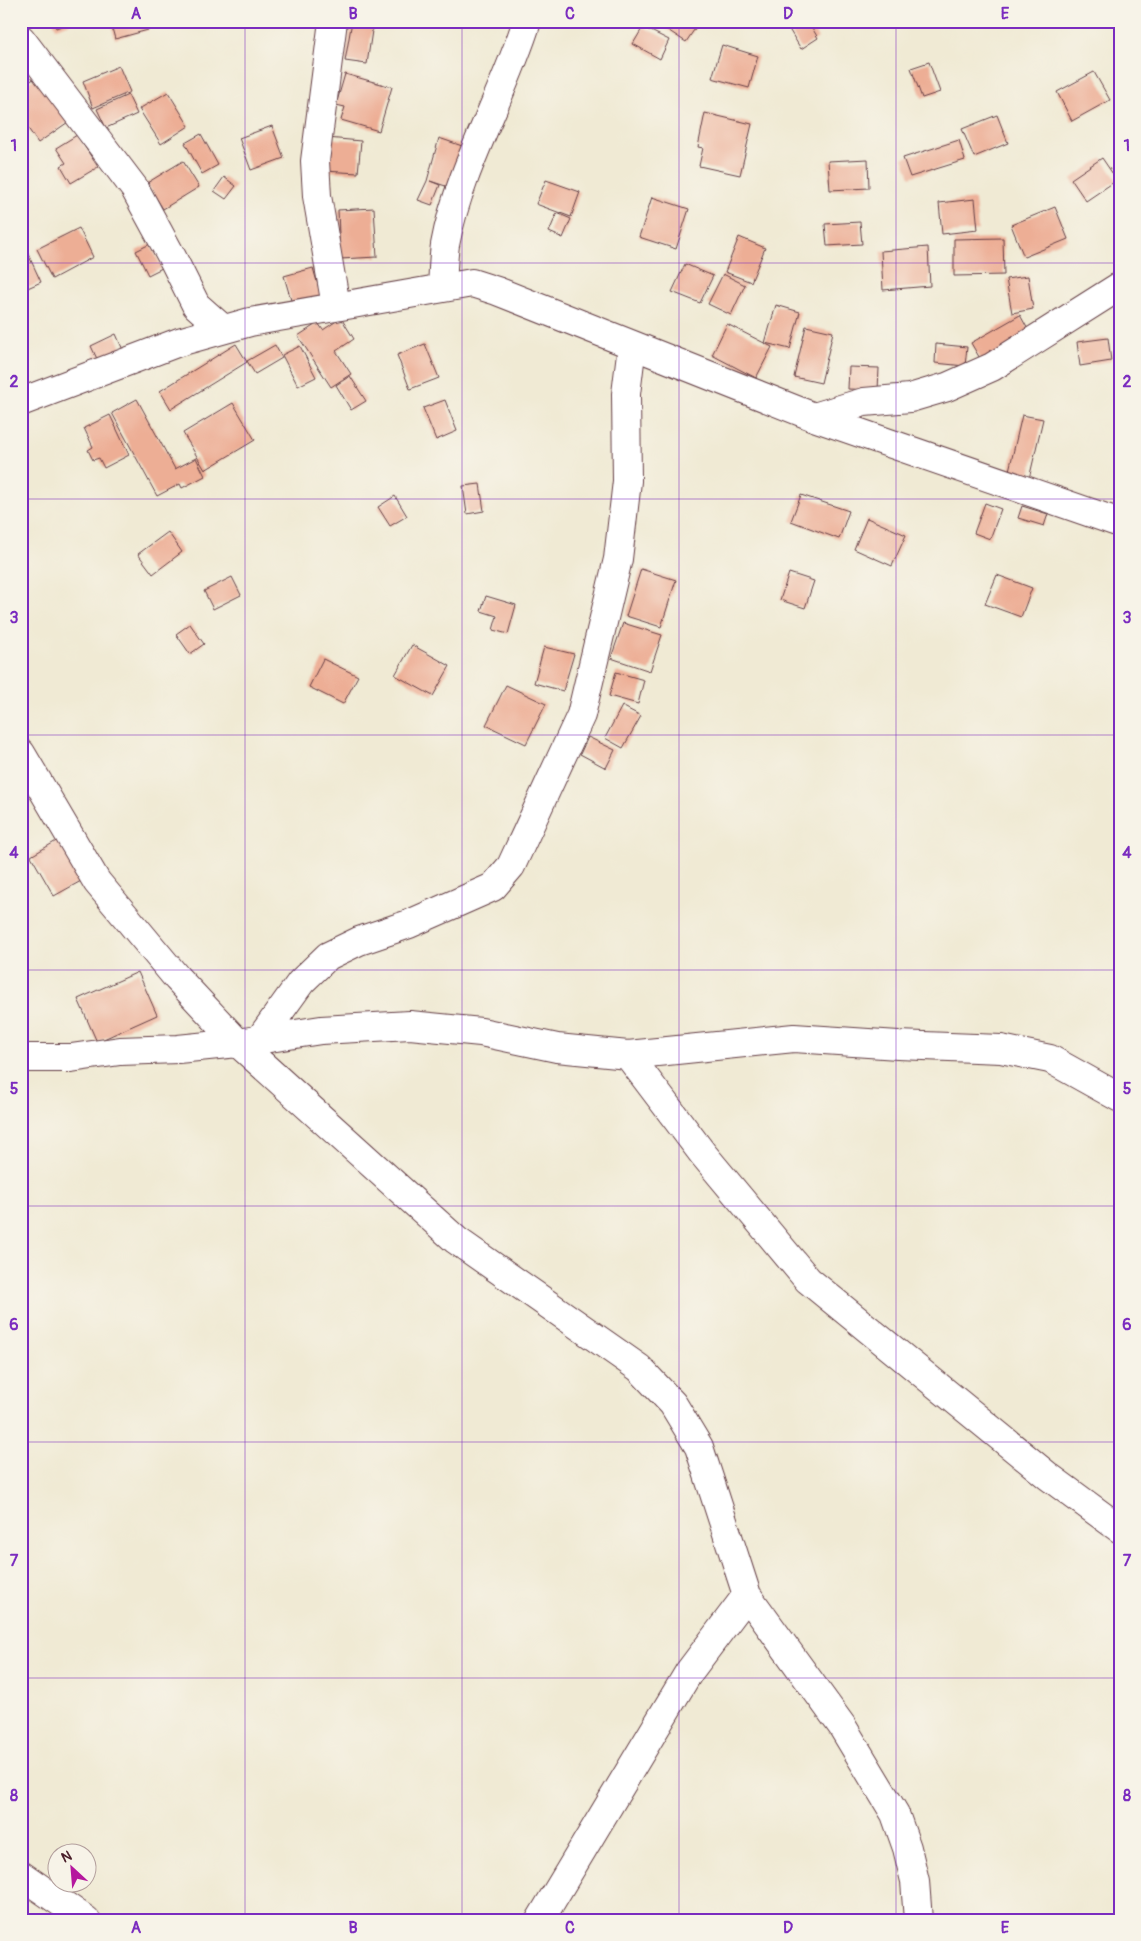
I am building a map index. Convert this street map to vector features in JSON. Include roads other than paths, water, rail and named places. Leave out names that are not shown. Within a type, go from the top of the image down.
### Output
[{"type":"street","points":[[333,21],[315,161],[317,196],[336,306]]},
{"type":"street","points":[[442,287],[445,246],[454,207],[518,51],[527,21]]},
{"type":"street","points":[[21,39],[135,189],[196,305],[223,329]]},
{"type":"street","points":[[21,402],[179,342],[223,329],[336,306],[472,283],[497,291],[814,417],[1120,523]]},
{"type":"street","points":[[814,417],[864,402],[910,398],[947,387],[992,367],[1120,286]]},
{"type":"street","points":[[179,342],[196,305]]},
{"type":"street","points":[[249,1041],[301,982],[328,956],[359,940],[409,924],[493,887],[511,866],[581,714],[618,559],[627,481],[626,394],[632,345]]},
{"type":"street","points":[[21,753],[97,882],[177,978],[249,1041],[456,1240],[639,1368],[673,1404],[700,1447],[748,1596],[842,1726],[895,1814],[908,1848],[915,1882],[918,1920]]},
{"type":"street","points":[[21,1058],[71,1058],[120,1051],[178,1049],[321,1030],[410,1025],[482,1032],[557,1048],[628,1055],[794,1038],[1001,1049],[1050,1059],[1120,1098]]},
{"type":"street","points":[[628,1055],[703,1154],[808,1280],[1048,1476],[1120,1529]]},
{"type":"street","points":[[540,1920],[689,1672],[748,1596]]},
{"type":"street","points":[[21,1876],[86,1920]]}]
